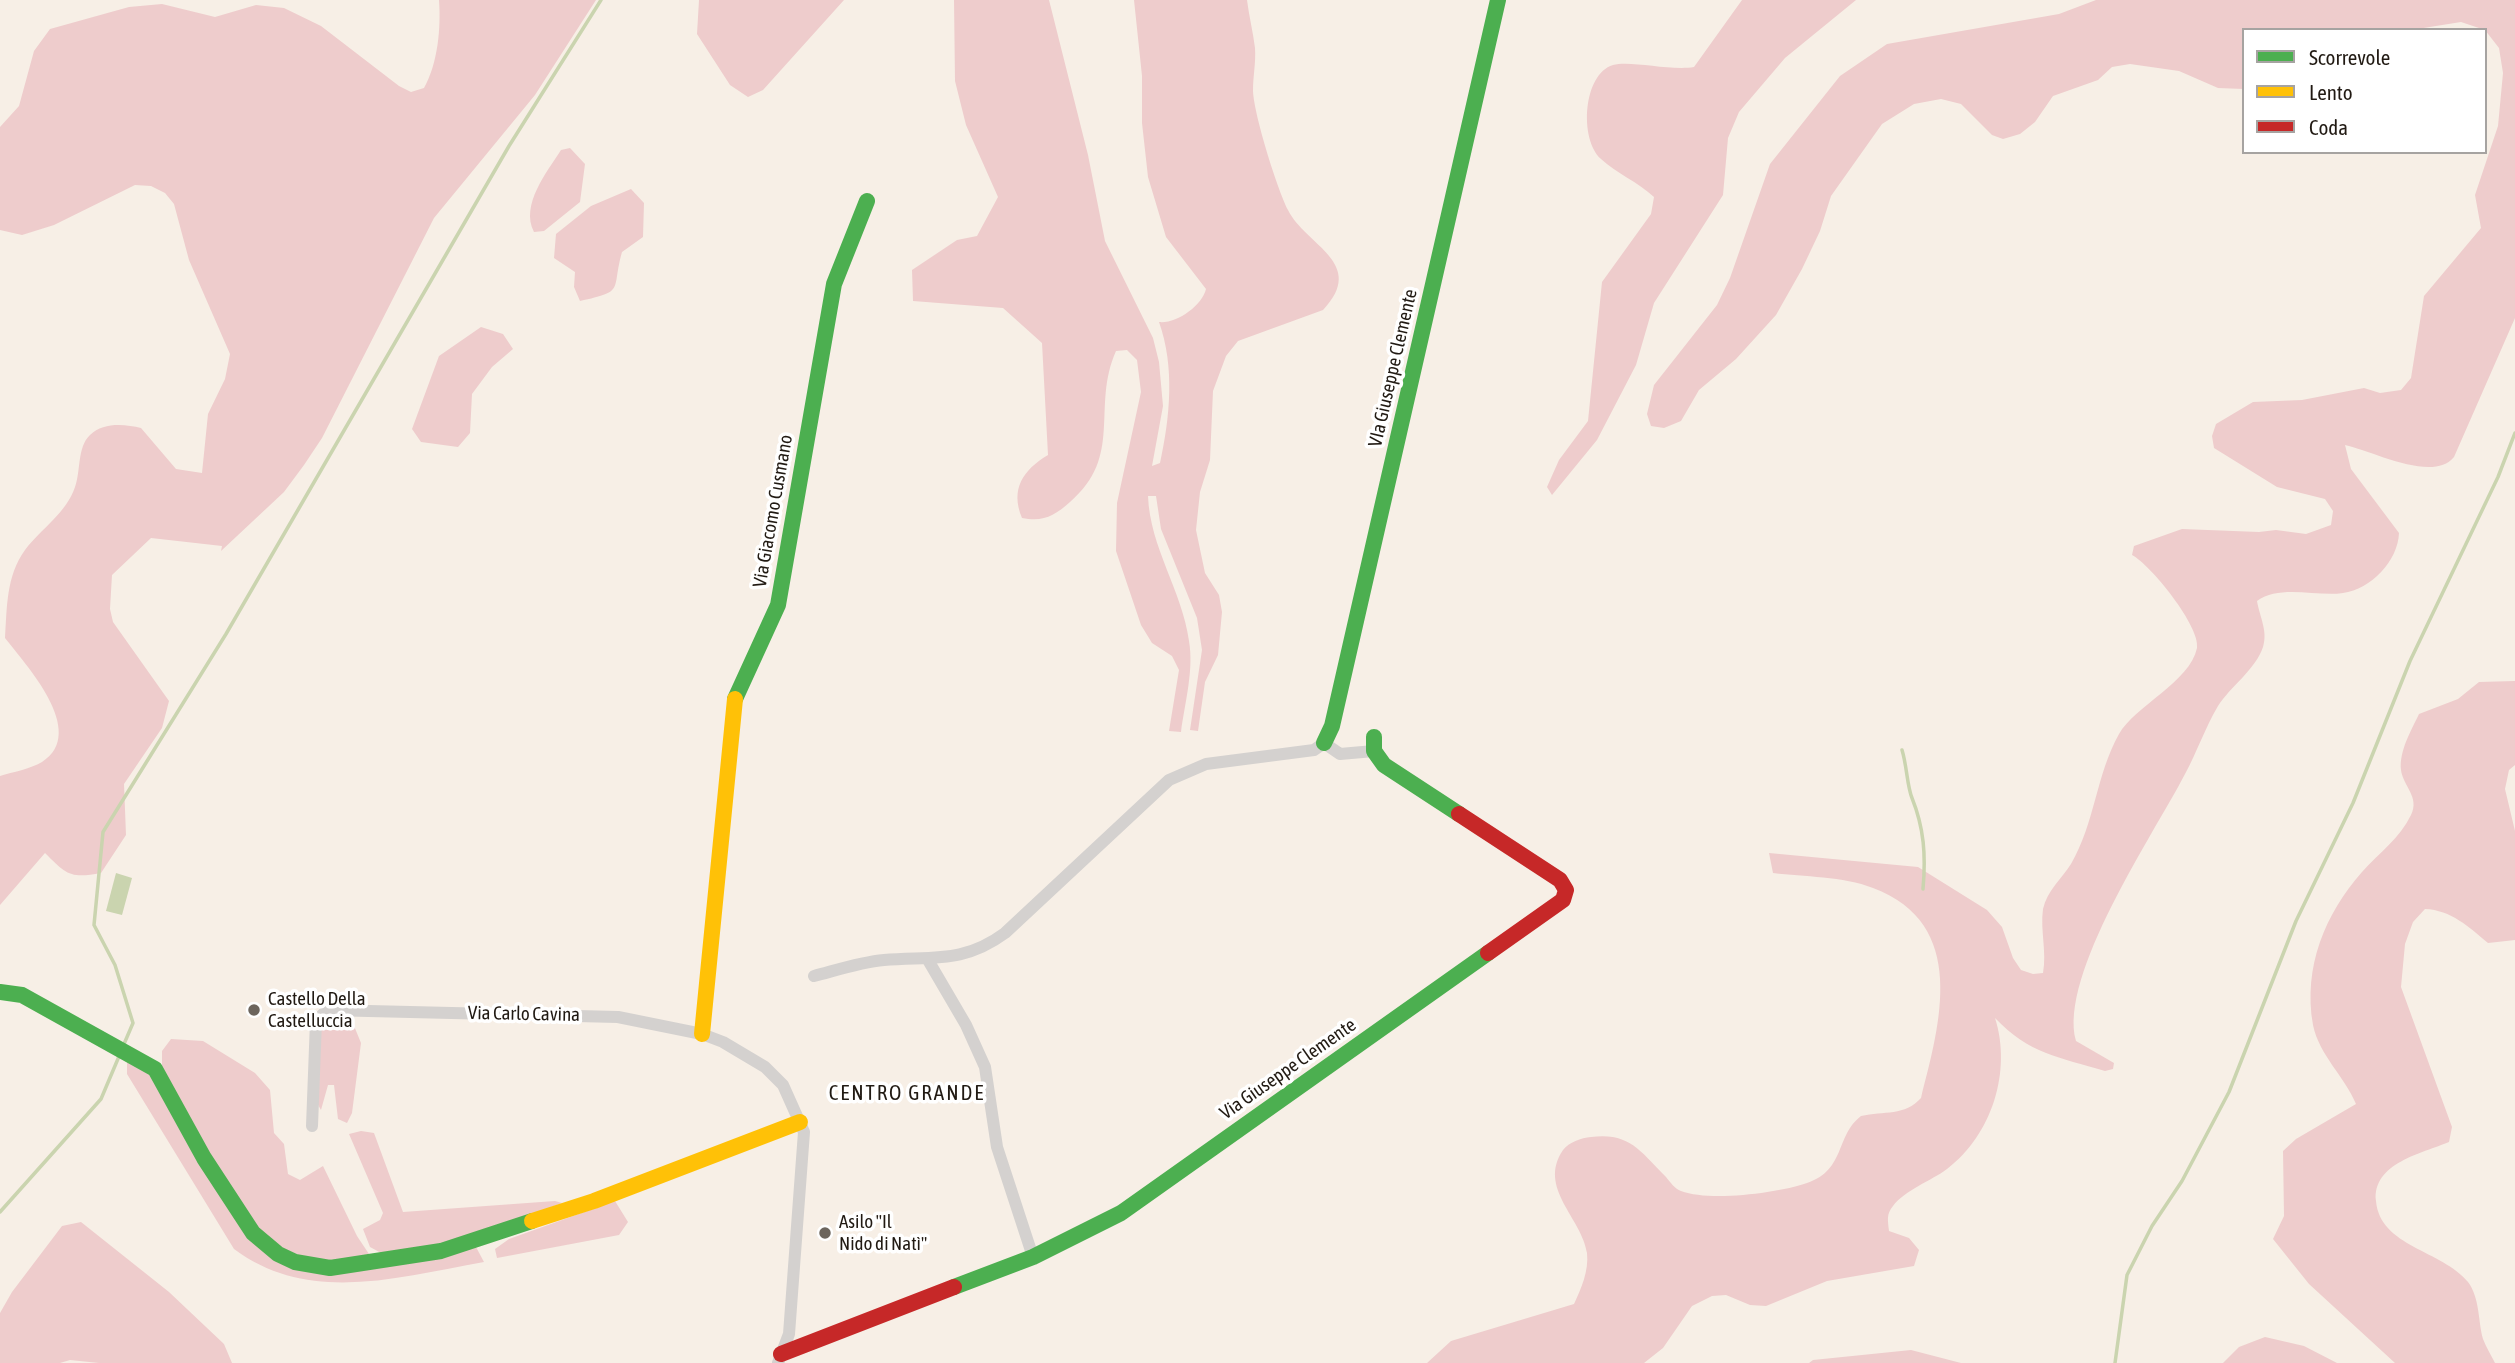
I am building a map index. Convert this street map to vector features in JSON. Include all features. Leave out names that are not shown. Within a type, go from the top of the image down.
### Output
[{"type":"street","name":"VIa Giuseppe Clemente","points":[[1324,743],[1332,726],[1356,627],[1498,0]]},
{"type":"street","name":"Via Giacomo Cusmano","points":[[702,1034],[733,707],[741,681],[778,606],[834,284],[867,201]]},
{"type":"street","points":[[814,976],[885,960],[928,960],[970,953],[1005,933],[1152,795],[1188,770],[1314,750],[1324,743],[1340,754],[1374,744]]},
{"type":"street","name":"Via Giuseppe Clemente","points":[[780,1358],[1033,1256],[1121,1213],[1565,898],[1566,887],[1560,880],[1384,765],[1374,744]]},
{"type":"street","points":[[928,960],[967,1025],[985,1067],[997,1147],[1033,1256]]},
{"type":"street","points":[[0,992],[22,995],[155,1069],[204,1158],[253,1233],[278,1254],[295,1262],[330,1268],[441,1251],[594,1201],[800,1122]]},
{"type":"street","name":"Via Carlo Cavina","points":[[312,1126],[316,1021],[327,1010],[618,1017],[702,1034],[723,1042],[765,1067],[783,1085],[804,1132],[789,1334],[780,1358]]},
{"type":"shaded area","points":[[439,0],[596,0],[535,95],[434,218],[322,438],[284,492],[221,551],[222,546],[151,538],[112,575],[110,609],[113,622],[169,701],[162,728],[124,784],[126,835],[101,873],[69,873],[45,853],[0,905],[0,776],[42,762],[55,749],[59,734],[49,698],[5,638],[14,570],[31,542],[60,512],[71,496],[77,481],[83,446],[95,431],[114,425],[141,428],[176,469],[202,473],[208,414],[225,379],[230,354],[189,260],[174,204],[165,193],[151,186],[135,185],[54,225],[22,235],[0,230],[0,127],[19,106],[34,51],[50,29],[129,7],[162,4],[215,17],[256,5],[284,8],[321,26],[399,86],[411,92],[424,88],[433,68],[439,34]]},
{"type":"shaded area","points":[[699,0],[844,0],[763,90],[748,97],[730,85],[697,34]]},
{"type":"shaded area","points":[[954,0],[1049,0],[1088,155],[1105,241],[1153,338],[1159,362],[1163,406],[1152,466],[1160,463],[1169,392],[1167,357],[1159,322],[1173,320],[1187,313],[1199,302],[1206,289],[1166,237],[1148,177],[1134,0],[1247,0],[1255,48],[1254,102],[1272,169],[1288,210],[1329,256],[1339,279],[1335,294],[1323,310],[1238,341],[1226,356],[1213,391],[1210,460],[1200,492],[1196,530],[1205,573],[1219,595],[1222,612],[1218,655],[1205,682],[1198,731],[1190,730],[1202,650],[1197,618],[1161,529],[1156,496],[1148,496],[1154,533],[1180,604],[1189,641],[1190,675],[1181,732],[1169,731],[1179,670],[1172,656],[1152,643],[1141,625],[1116,551],[1117,503],[1141,392],[1137,360],[1127,350],[1116,351],[1106,392],[1102,449],[1086,485],[1054,514],[1037,519],[1022,518],[1017,498],[1021,481],[1032,467],[1048,455],[1042,343],[1003,308],[913,301],[912,270],[957,240],[977,236],[998,197],[966,125],[955,81]]},
{"type":"shaded area","points":[[1742,0],[1856,0],[1785,58],[1739,112],[1728,138],[1723,195],[1654,303],[1636,365],[1597,440],[1552,495],[1547,487],[1559,460],[1588,421],[1602,282],[1651,214],[1654,197],[1607,164],[1594,150],[1587,123],[1590,93],[1603,71],[1613,65],[1694,67]]},
{"type":"shaded area","points":[[2096,0],[2515,0],[2515,318],[2454,457],[2444,464],[2432,467],[2418,466],[2345,445],[2351,469],[2399,533],[2394,554],[2373,580],[2353,590],[2333,594],[2276,593],[2257,601],[2265,635],[2260,655],[2213,714],[2185,774],[2112,905],[2094,943],[2081,980],[2074,1013],[2076,1041],[2114,1063],[2113,1069],[2105,1071],[2046,1053],[2020,1040],[1995,1018],[2000,1038],[1999,1080],[1994,1101],[1976,1139],[1947,1169],[1904,1195],[1889,1212],[1889,1231],[1909,1238],[1919,1250],[1914,1266],[1827,1281],[1766,1306],[1750,1305],[1726,1295],[1712,1296],[1692,1306],[1663,1348],[1644,1363],[1427,1363],[1451,1341],[1574,1304],[1586,1273],[1587,1253],[1577,1227],[1563,1203],[1555,1177],[1556,1164],[1563,1150],[1579,1139],[1604,1136],[1625,1141],[1642,1152],[1681,1191],[1709,1196],[1762,1193],[1794,1187],[1819,1177],[1828,1170],[1847,1133],[1861,1116],[1908,1108],[1921,1098],[1935,1039],[1940,979],[1935,951],[1924,926],[1903,904],[1873,888],[1836,879],[1773,873],[1769,853],[1918,867],[1987,910],[2002,927],[2013,958],[2021,970],[2033,974],[2043,973],[2042,917],[2045,902],[2079,848],[2111,750],[2127,724],[2184,672],[2197,648],[2196,638],[2183,612],[2162,583],[2132,555],[2134,546],[2182,529],[2259,532],[2276,530],[2306,534],[2331,525],[2333,511],[2325,499],[2277,487],[2214,448],[2212,436],[2216,424],[2253,402],[2302,400],[2364,388],[2380,393],[2401,390],[2411,378],[2424,296],[2481,228],[2475,195],[2498,126],[2503,73],[2499,48],[2487,33],[2487,28],[2461,22],[2424,28],[2242,28],[2242,89],[2218,88],[2179,71],[2130,64],[2112,67],[2098,80],[2053,96],[2035,122],[2020,134],[2003,139],[1992,135],[1961,104],[1941,99],[1914,104],[1882,124],[1831,196],[1820,231],[1776,315],[1736,359],[1699,390],[1681,421],[1664,428],[1651,426],[1647,414],[1654,385],[1717,305],[1730,278],[1770,164],[1840,76],[1887,44],[2059,14]]},
{"type":"shaded area","points":[[570,148],[585,164],[580,202],[544,231],[534,232],[530,211],[537,189],[561,150]]},
{"type":"shaded area","points":[[631,189],[644,203],[643,237],[622,252],[616,282],[611,291],[580,301],[574,287],[575,272],[554,258],[556,234],[591,206]]},
{"type":"shaded area","points":[[481,327],[503,334],[513,349],[492,367],[472,394],[470,433],[458,447],[421,442],[412,429],[439,356]]},
{"type":"shaded area","points":[[2515,681],[2515,765],[2509,770],[2505,789],[2515,831],[2515,940],[2488,943],[2459,920],[2434,910],[2425,909],[2413,922],[2405,944],[2401,987],[2452,1127],[2449,1142],[2413,1155],[2390,1169],[2377,1188],[2376,1201],[2380,1216],[2388,1229],[2457,1271],[2468,1282],[2477,1302],[2483,1339],[2495,1363],[2395,1363],[2309,1284],[2273,1239],[2284,1216],[2283,1151],[2296,1139],[2356,1104],[2316,1036],[2311,1003],[2314,962],[2337,905],[2362,872],[2401,831],[2411,815],[2414,803],[2402,776],[2401,763],[2406,741],[2419,714],[2458,699],[2479,682]]},
{"type":"shaded area","points":[[116,873],[132,878],[122,915],[106,911]]},
{"type":"shaded area","points":[[350,1016],[361,1043],[352,1113],[347,1123],[338,1119],[334,1085],[328,1085],[321,1110],[317,1103],[321,1025],[326,1019]]},
{"type":"shaded area","points":[[171,1039],[203,1041],[255,1073],[270,1090],[274,1133],[284,1144],[288,1174],[300,1180],[323,1166],[357,1236],[373,1260],[476,1247],[484,1262],[387,1279],[324,1282],[293,1277],[263,1266],[234,1249],[127,1074],[127,1061],[162,1069],[162,1051]]},
{"type":"shaded area","points":[[361,1131],[374,1133],[403,1212],[555,1201],[562,1203],[456,1243],[383,1254],[370,1247],[363,1229],[380,1220],[383,1213],[349,1134]]},
{"type":"shaded area","points":[[615,1201],[628,1222],[619,1235],[497,1258],[495,1249],[509,1239]]},
{"type":"shaded area","points":[[81,1222],[169,1292],[224,1344],[232,1363],[99,1363],[70,1360],[60,1363],[0,1363],[0,1313],[12,1292],[62,1226]]},
{"type":"shaded area","points":[[2265,1337],[2304,1346],[2337,1363],[2223,1363],[2239,1347]]},
{"type":"shaded area","points":[[1911,1350],[1961,1363],[1809,1363],[1813,1360]]},
{"type":"waterway","points":[[124,1044],[133,1023],[115,965],[94,925],[103,832],[226,634],[509,146],[601,0]]},
{"type":"waterway","points":[[2115,1363],[2127,1275],[2152,1226],[2182,1181],[2229,1092],[2296,921],[2353,803],[2410,661],[2498,477],[2515,433]]},
{"type":"waterway","points":[[1902,750],[1910,793],[1922,831],[1923,889]]},
{"type":"waterway","points":[[0,1212],[101,1099],[120,1054]]},
{"type":"traffic: fast","points":[[1324,743],[1332,726],[1498,0]]},
{"type":"traffic: fast","points":[[735,699],[778,605],[834,284],[867,201]]},
{"type":"traffic: fast","points":[[1374,737],[1374,751],[1384,765],[1459,814]]},
{"type":"traffic: fast","points":[[954,1287],[1033,1257],[1121,1213],[1488,953]]},
{"type":"traffic: fast","points":[[0,992],[22,995],[155,1069],[204,1158],[253,1233],[278,1254],[295,1262],[330,1268],[441,1251],[532,1221]]},
{"type":"traffic: slow","points":[[702,1034],[735,699]]},
{"type":"traffic: slow","points":[[532,1221],[594,1201],[800,1122]]},
{"type":"traffic: jam","points":[[1459,814],[1560,880],[1566,890],[1563,900],[1488,953]]},
{"type":"traffic: jam","points":[[781,1354],[954,1287]]},
{"type":"place","name":"Castello Della Castelluccia","points":[[254,1010]]},
{"type":"place","name":"Asilo \"Il Nido di Natì\"","points":[[825,1233]]},
{"type":"district","name":"CENTRO GRANDE","points":[[907,1093]]}]
